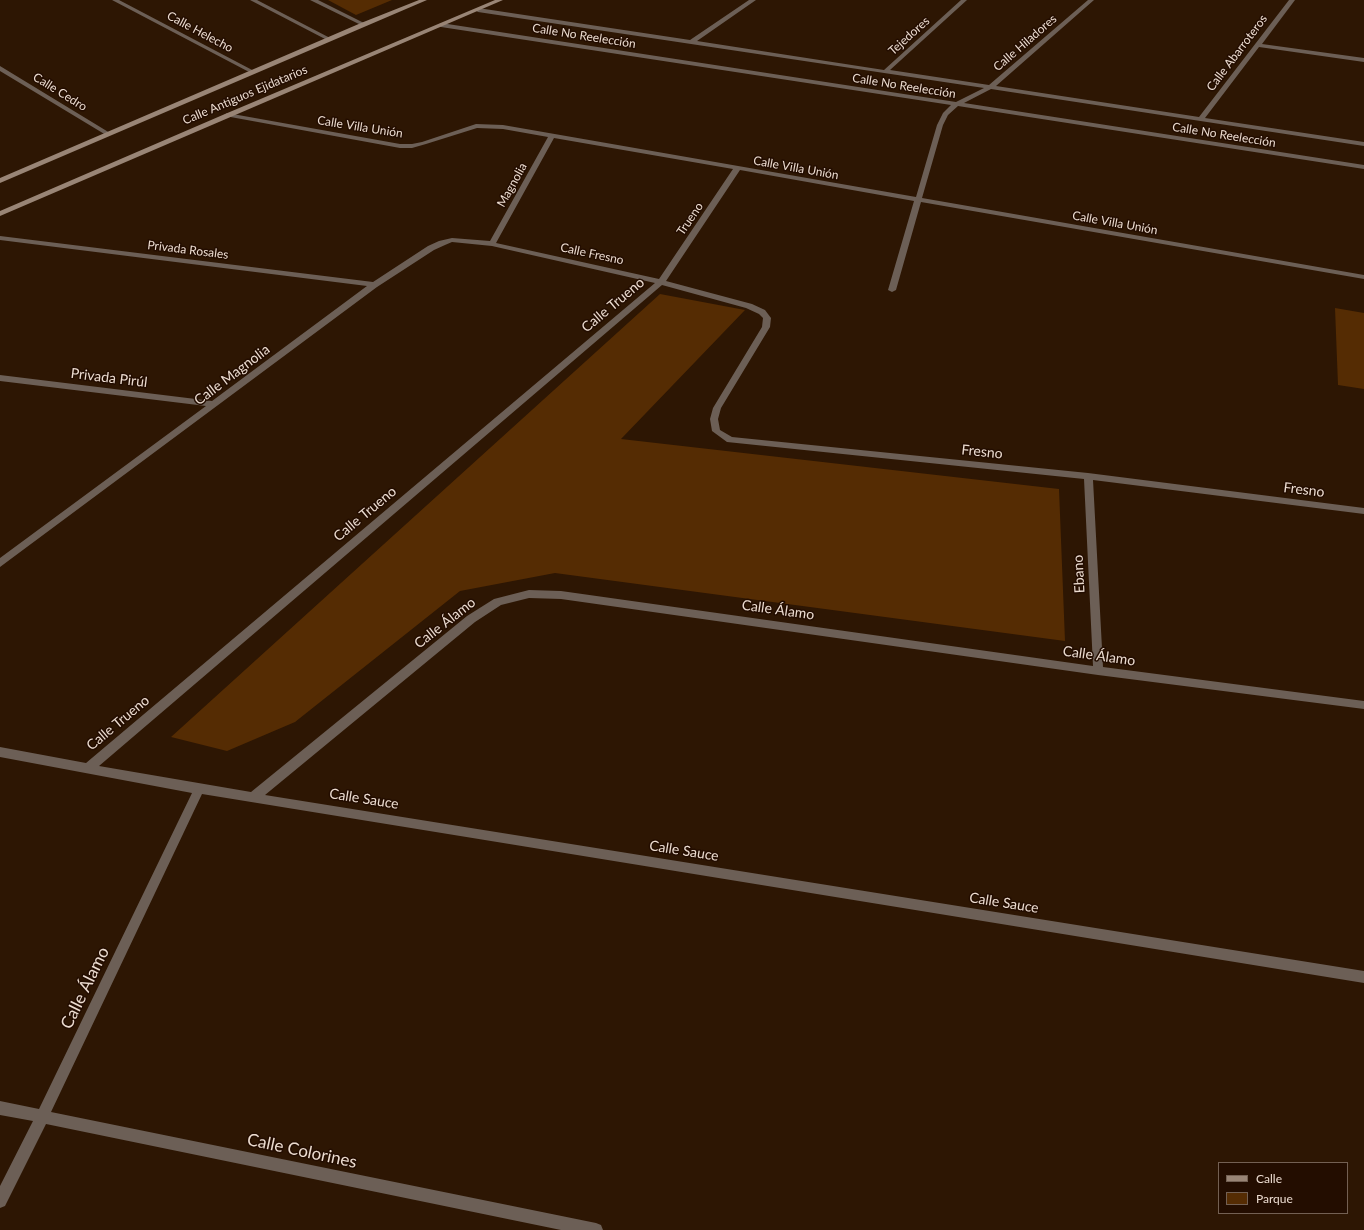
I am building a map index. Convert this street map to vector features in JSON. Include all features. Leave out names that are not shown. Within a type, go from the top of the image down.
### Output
[{"type":"street","name":"Calle Helecho","points":[[115,0],[252,72]]},
{"type":"street","points":[[253,0],[329,39]]},
{"type":"street","points":[[312,0],[363,24]]},
{"type":"street","name":"Calle Antiguos Ejidatarios","points":[[0,181],[363,24],[424,0]]},
{"type":"street","name":"Calle Antiguos Ejidatarios","points":[[0,214],[227,115],[500,0]]},
{"type":"street","points":[[692,42],[753,0]]},
{"type":"street","name":"Tejedores","points":[[886,72],[964,0]]},
{"type":"street","name":"Calle Hiladores","points":[[956,105],[992,87],[1091,0]]},
{"type":"street","name":"Calle Abarroteros","points":[[1201,119],[1292,0]]},
{"type":"street","name":"Calle No Reelección","points":[[478,10],[1364,144]]},
{"type":"street","name":"Calle No Reelección","points":[[441,25],[1364,167]]},
{"type":"street","points":[[1258,45],[1364,60]]},
{"type":"street","name":"Calle Cedro","points":[[0,68],[108,134]]},
{"type":"street","points":[[892,290],[940,125],[945,114],[956,105]]},
{"type":"street","name":"Calle Villa Unión","points":[[227,115],[400,146],[412,146],[469,128],[487,125],[1364,277]]},
{"type":"street","name":"Magnolia","points":[[492,244],[552,136]]},
{"type":"street","name":"Trueno","points":[[661,282],[737,168]]},
{"type":"street","name":"Privada Rosales","points":[[0,238],[374,285]]},
{"type":"street","name":"Calle Magnolia","points":[[0,563],[374,285],[442,243],[452,240],[467,240],[492,244]]},
{"type":"street","name":"Calle Fresno","points":[[492,244],[661,282],[749,306],[762,312],[767,318],[766,327]]},
{"type":"street","name":"Calle Trueno","points":[[88,768],[661,282]]},
{"type":"street","name":"Fresno","points":[[766,327],[717,408],[714,419],[716,431],[730,440],[1088,476],[1364,511]]},
{"type":"street","name":"Privada Pirúl","points":[[0,378],[214,404]]},
{"type":"street","name":"Ebano","points":[[1088,476],[1098,671]]},
{"type":"street","name":"Calle Álamo","points":[[255,796],[471,619],[498,602],[529,594],[562,595],[1098,671],[1364,705]]},
{"type":"street","name":"Calle Sauce","points":[[0,752],[199,789],[255,796],[1364,977]]},
{"type":"street","name":"Calle Álamo","points":[[0,1201],[42,1117],[199,789]]},
{"type":"street","name":"Calle Colorines","points":[[0,1108],[596,1230]]},
{"type":"green space","points":[[328,0],[392,0],[356,15]]},
{"type":"green space","points":[[660,294],[745,310],[621,439],[1059,489],[1065,641],[555,573],[460,591],[295,722],[227,751],[171,737]]},
{"type":"green space","points":[[1335,308],[1364,313],[1364,389],[1338,385]]}]
